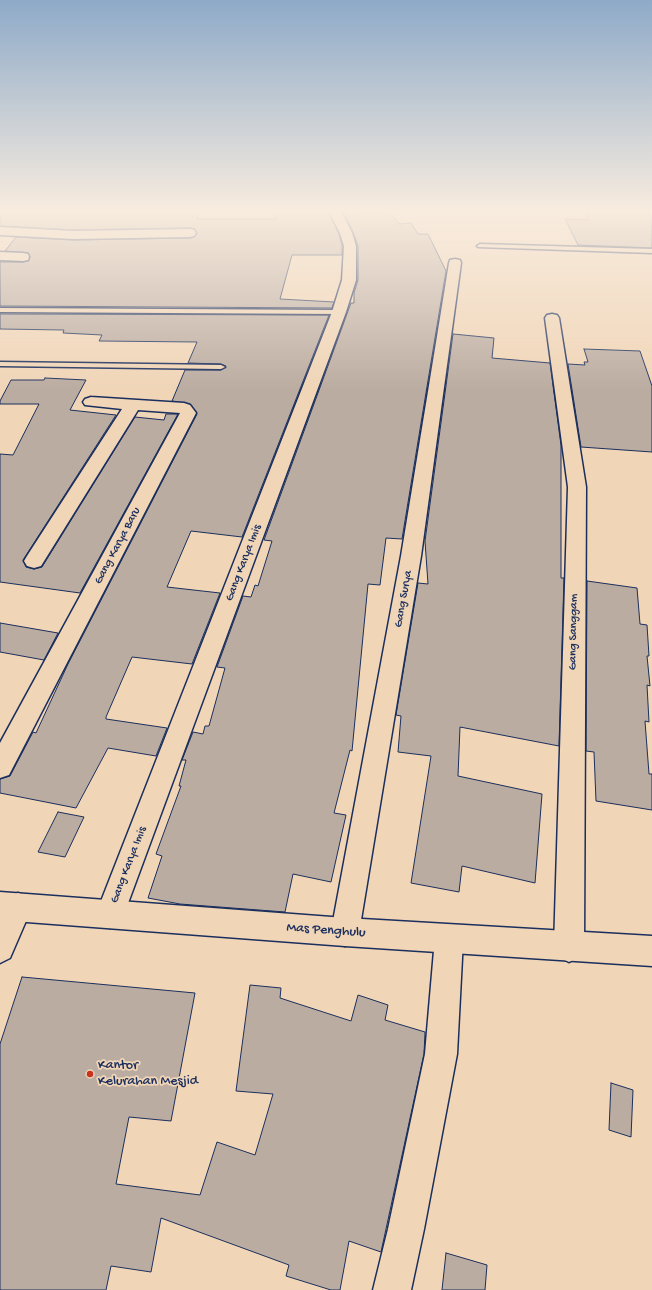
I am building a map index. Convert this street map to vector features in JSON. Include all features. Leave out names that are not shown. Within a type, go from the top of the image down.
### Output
[{"type":"street","name":"Gang Karya Imis","points":[[110,914],[339,312],[349,280],[349,269]]},
{"type":"street","name":"Gang Surya","points":[[344,932],[411,556],[454,269]]},
{"type":"street","name":"Gang Sanggam","points":[[552,318],[577,487],[569,947]]},
{"type":"street","name":"Gang Karya Baru","points":[[0,767],[188,413],[184,408],[132,406],[91,402]]},
{"type":"street","points":[[34,560],[132,406]]},
{"type":"street","name":"Mas Penghulu","points":[[9,907],[344,932],[652,951]]},
{"type":"street","points":[[0,948],[9,907]]},
{"type":"street","points":[[392,1290],[406,1229],[441,1054],[449,939]]},
{"type":"lane","points":[[0,310],[339,312]]},
{"type":"lane","points":[[0,364],[221,367]]},
{"type":"building","points":[[0,269],[288,269],[280,299],[334,302],[332,308],[0,306]]},
{"type":"building","points":[[358,269],[445,269],[446,271],[402,539],[386,538],[380,585],[368,584],[352,751],[350,750],[334,813],[346,815],[331,882],[293,874],[285,912],[180,904],[148,898],[162,856],[156,854],[181,786],[179,786],[186,760],[182,760],[193,732],[203,734],[205,726],[209,726],[225,668],[217,667],[243,596],[251,597],[255,585],[258,586],[272,541],[264,540],[351,303],[354,303],[354,293],[358,280]]},
{"type":"building","points":[[0,314],[329,315],[242,537],[191,531],[167,587],[220,593],[192,664],[132,657],[106,717],[106,719],[167,728],[156,756],[108,748],[76,808],[0,793],[0,779],[10,776],[33,732],[36,733],[68,664],[197,414],[190,404],[172,401],[185,370],[221,370],[226,366],[221,364],[188,363],[197,342],[99,341],[102,335],[63,333],[64,330],[0,329]]},
{"type":"building","points":[[453,334],[494,338],[492,358],[550,363],[561,445],[561,578],[564,578],[559,746],[460,727],[458,776],[542,794],[535,883],[462,866],[459,892],[411,883],[431,756],[398,752],[401,716],[396,715],[418,583],[428,584],[425,541]]},
{"type":"building","points":[[584,349],[640,351],[652,386],[652,452],[581,447],[568,364],[585,365],[584,362],[588,362]]},
{"type":"building","points":[[45,378],[86,380],[70,410],[116,415],[23,560],[26,567],[34,569],[42,567],[135,417],[164,420],[166,414],[178,414],[80,593],[0,582],[0,454],[13,455],[39,404],[0,404],[0,401],[11,380],[44,380]]},
{"type":"building","points":[[587,581],[637,588],[640,624],[647,625],[649,656],[647,656],[650,686],[647,685],[649,722],[645,721],[649,774],[652,774],[652,810],[596,801],[594,752],[586,751]]},
{"type":"building","points":[[0,623],[58,633],[44,660],[0,652]]},
{"type":"building","points":[[58,812],[84,817],[65,857],[38,852]]},
{"type":"building","points":[[22,977],[195,993],[171,1121],[129,1117],[116,1184],[200,1195],[217,1142],[255,1155],[273,1094],[236,1091],[250,985],[281,988],[280,998],[351,1021],[358,995],[388,1005],[385,1020],[425,1032],[424,1054],[381,1252],[349,1241],[340,1290],[331,1290],[286,1276],[289,1265],[161,1218],[151,1272],[111,1266],[106,1290],[0,1290],[0,1044]]},
{"type":"building","points":[[611,1083],[633,1090],[631,1137],[609,1130]]},
{"type":"building","points":[[446,1253],[487,1265],[485,1290],[442,1290]]},
{"type":"place","name":"Kantor Kelurahan Mesjid","points":[[90,1074]]}]
